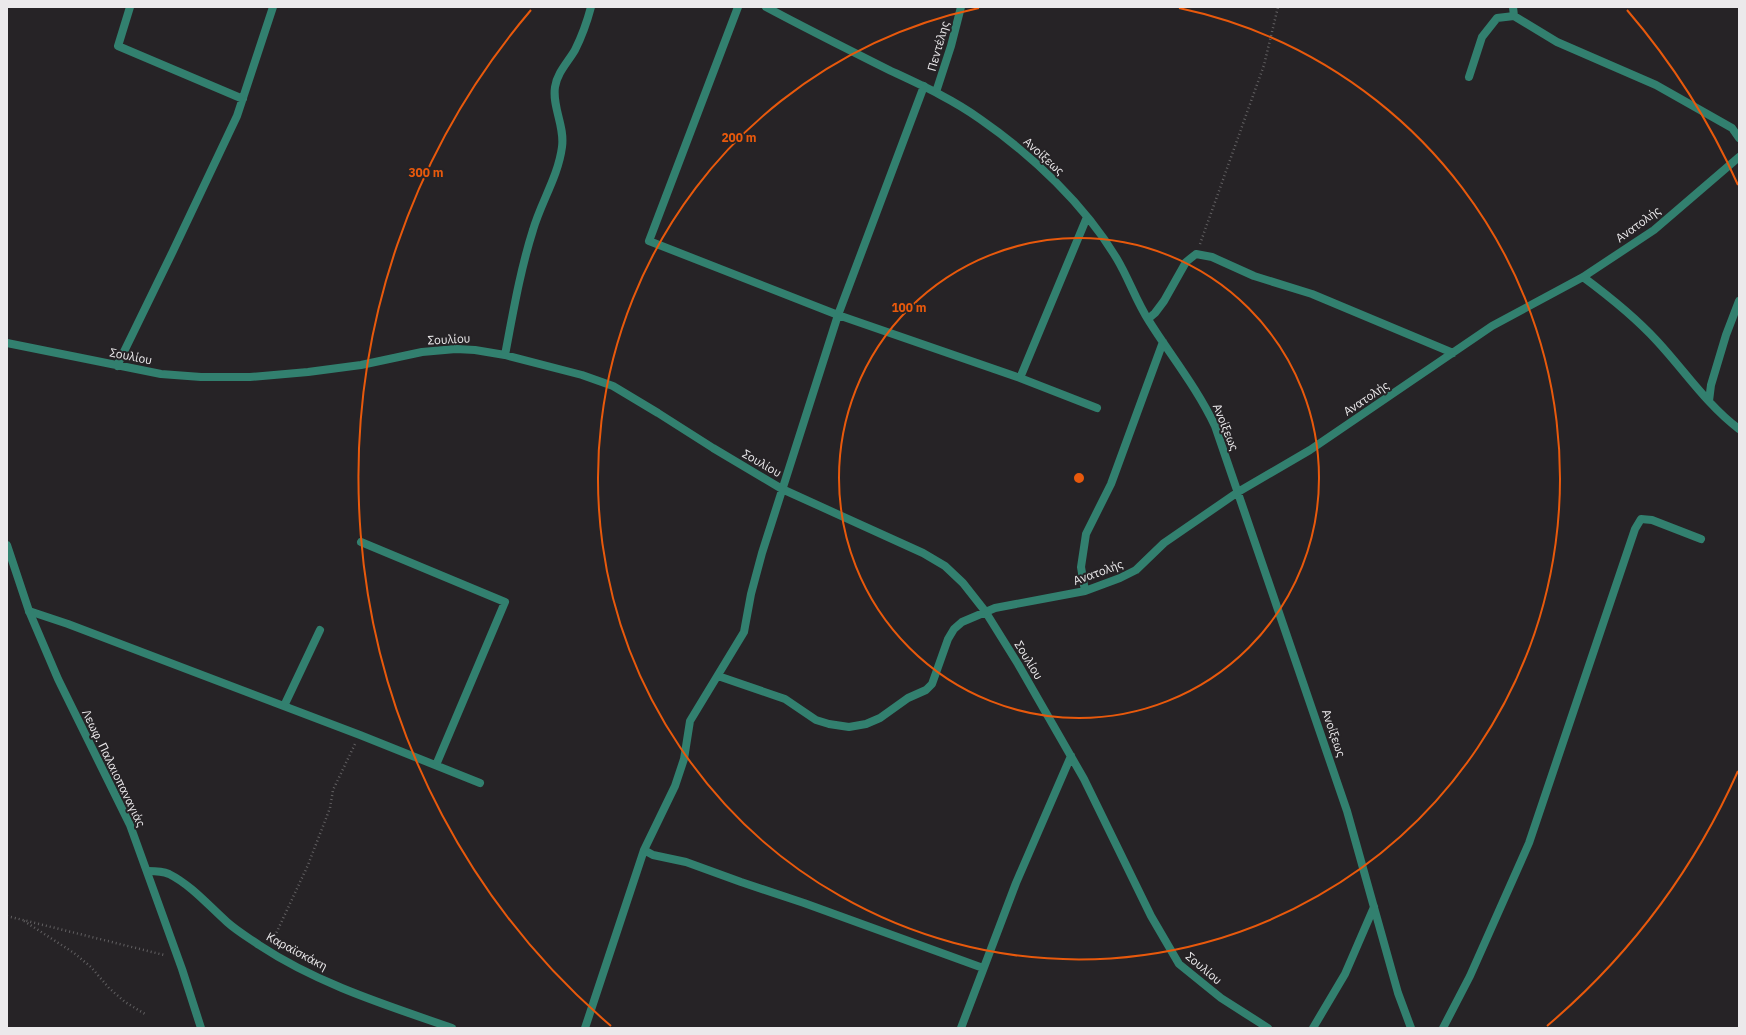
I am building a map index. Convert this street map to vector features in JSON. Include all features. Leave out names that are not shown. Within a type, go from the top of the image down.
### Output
[{"type":"street","points":[[130,7],[118,46],[243,99]]},
{"type":"street","points":[[117,366],[176,245],[243,99],[273,7]]},
{"type":"street","points":[[505,355],[529,242],[538,214],[556,172],[562,146],[562,124],[556,105],[555,87],[558,78],[580,40],[590,7]]},
{"type":"street","points":[[738,7],[649,242],[838,315],[1020,378],[1096,408]]},
{"type":"street","name":"Ανοίξεως","points":[[766,7],[936,92],[979,118],[1005,137],[1069,196],[1088,217],[1118,259],[1148,319],[1191,382],[1215,426],[1347,811],[1398,993],[1411,1028]]},
{"type":"street","name":"Πεντέλης","points":[[936,92],[951,46],[961,7]]},
{"type":"street","points":[[1468,77],[1482,37],[1496,18],[1514,11],[1557,42],[1656,85],[1732,128],[1739,138]]},
{"type":"street","points":[[585,1028],[644,850],[675,786],[684,759],[690,720],[744,632],[751,594],[782,489],[838,315],[924,86]]},
{"type":"street","name":"Ανατολής","points":[[718,676],[785,699],[810,717],[821,722],[849,727],[866,724],[880,718],[908,698],[929,688],[932,684],[944,648],[952,632],[962,622],[985,611],[1085,591],[1120,578],[1136,570],[1164,543],[1238,492],[1310,450],[1492,326],[1583,277],[1654,230],[1739,157]]},
{"type":"street","points":[[1020,378],[1088,217]]},
{"type":"street","points":[[1148,319],[1164,302],[1186,262],[1196,254],[1212,257],[1254,276],[1312,294],[1453,353]]},
{"type":"street","points":[[1583,277],[1617,302],[1634,318],[1658,342],[1726,419],[1739,429]]},
{"type":"street","points":[[1709,401],[1711,385],[1726,335],[1739,301]]},
{"type":"street","points":[[1085,591],[1081,567],[1086,534],[1111,484],[1163,342]]},
{"type":"street","name":"Σουλίου","points":[[7,343],[117,366],[177,376],[250,377],[353,366],[422,352],[456,349],[475,350],[505,355],[582,375],[613,386],[782,489],[879,532],[937,561],[951,571],[963,583],[985,611],[1018,664],[1071,756],[1118,847],[1151,916],[1178,964],[1221,998],[1268,1028]]},
{"type":"street","points":[[1443,1028],[1470,976],[1529,843],[1635,529],[1641,519],[1652,520],[1701,539]]},
{"type":"street","points":[[361,542],[505,602],[436,765]]},
{"type":"street","name":"Λεωφ. Παλαιοπαναγιάς","points":[[7,545],[29,610],[69,704],[117,797],[148,871],[201,1028]]},
{"type":"street","points":[[29,610],[360,734],[480,783]]},
{"type":"street","points":[[284,706],[320,630]]},
{"type":"street","points":[[961,1028],[1016,883],[1071,756]]},
{"type":"street","points":[[644,850],[654,855],[686,862],[804,903],[983,968]]},
{"type":"street","name":"Καραϊσκάκη","points":[[148,871],[165,873],[182,883],[229,924],[268,951],[308,972],[343,988],[452,1028]]},
{"type":"street","points":[[1312,1028],[1345,974],[1374,908]]},
{"type":"path","points":[[1196,254],[1264,65],[1278,7]]},
{"type":"path","points":[[268,951],[308,865],[330,808],[333,790],[338,777],[360,734]]},
{"type":"path","points":[[7,916],[178,958]]},
{"type":"path","points":[[22,920],[74,953],[91,967],[109,988],[125,1002],[145,1014]]}]
